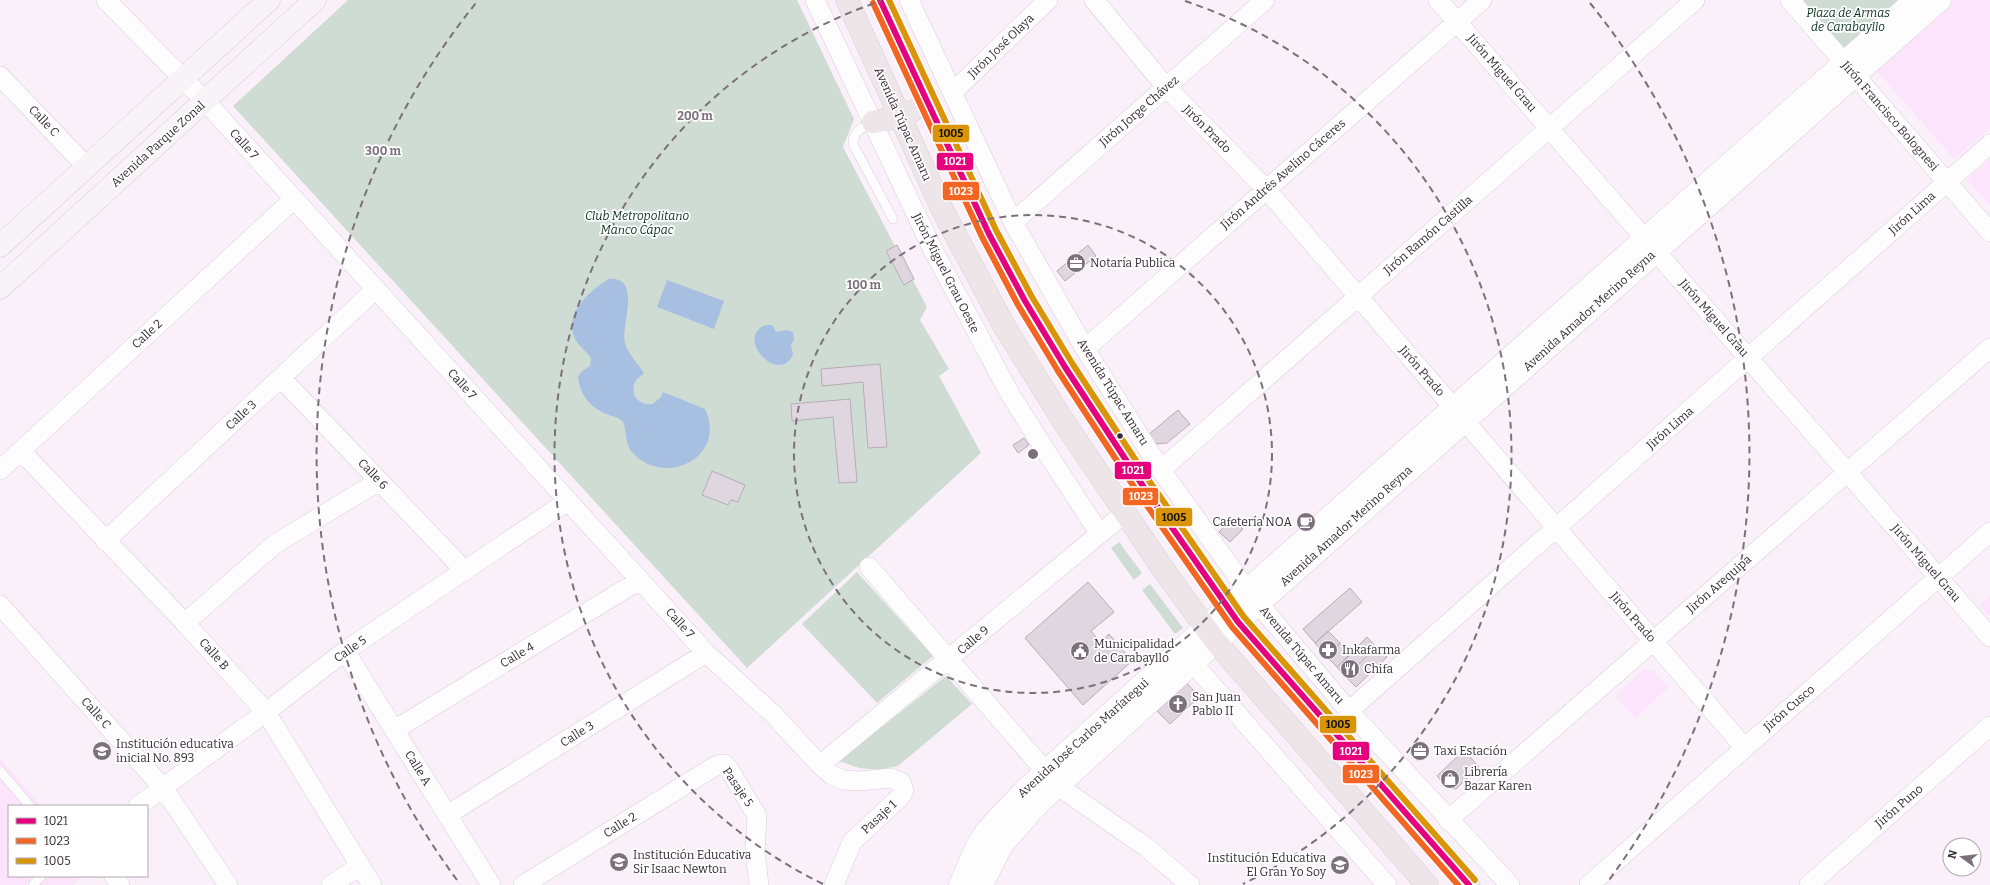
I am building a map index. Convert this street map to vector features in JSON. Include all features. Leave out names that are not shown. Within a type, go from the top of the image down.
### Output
[{"type":"highway","name":"Avenida Túpac Amaru","points":[[847,0],[943,211],[1003,324],[1062,419],[1211,634],[1427,885]]},
{"type":"highway","name":"Avenida Túpac Amaru","points":[[880,0],[989,234],[1025,301],[1065,367],[1143,486],[1232,615],[1427,839],[1469,885]]},
{"type":"highway","points":[[873,122],[900,117],[928,103]]},
{"type":"highway","points":[[1404,860],[1427,839]]},
{"type":"main road","points":[[0,246],[269,0]]},
{"type":"main road","name":"Avenida Parque Zonal","points":[[0,288],[315,0]]},
{"type":"street","name":"Calle 7","points":[[106,0],[205,101],[706,653],[773,714],[820,765]]},
{"type":"street","name":"Jirón Miguel Grau Oeste","points":[[814,0],[932,248],[1010,394],[1100,534]]},
{"type":"street","name":"Avenida Túpac Amaru","points":[[909,0],[1013,222],[1085,349],[1161,470],[1253,597],[1349,711],[1448,820],[1510,885]]},
{"type":"street","name":"Jirón José Olaya","points":[[953,92],[1048,0]]},
{"type":"street","name":"Jirón Prado","points":[[1094,0],[1166,87],[1266,189],[1744,747]]},
{"type":"street","name":"Jirón Jorge Chávez","points":[[1013,222],[1265,0]]},
{"type":"street","name":"Jirón Miguel Grau","points":[[1438,0],[1990,636]]},
{"type":"street","name":"Jirón Andrés Avelino Cáceres","points":[[1085,349],[1482,0]]},
{"type":"street","name":"Jirón Ramón Castilla","points":[[1161,470],[1695,0]]},
{"type":"street","name":"Jirón Francisco Bolognesi","points":[[1790,0],[1990,232]]},
{"type":"street","name":"Avenida Amador Merino Reyna","points":[[1850,69],[1915,0]]},
{"type":"street","name":"Avenida Amador Merino Reyna","points":[[1232,615],[1850,69],[1940,0]]},
{"type":"street","name":"Calle C","points":[[0,76],[87,167]]},
{"type":"street","name":"Jirón Lima","points":[[1349,711],[1990,144]]},
{"type":"street","name":"Calle 2","points":[[0,470],[294,199]]},
{"type":"street","name":"Calle 3","points":[[105,541],[376,289]]},
{"type":"street","name":"Jirón Arequipa","points":[[1448,820],[1990,348]]},
{"type":"street","name":"Calle 6","points":[[281,378],[465,571]]},
{"type":"street","name":"Calle B","points":[[21,451],[105,541],[185,623],[266,712],[372,885]]},
{"type":"street","points":[[185,623],[275,544],[380,481]]},
{"type":"street","name":"Calle 5","points":[[140,805],[164,789],[345,651],[568,501]]},
{"type":"street","name":"Calle 9","points":[[820,765],[950,660],[1126,513]]},
{"type":"street","name":"Jirón Cusco","points":[[1588,885],[1990,532]]},
{"type":"street","points":[[869,567],[1052,778],[1146,847],[1190,885]]},
{"type":"street","name":"Calle 4","points":[[394,730],[640,580]]},
{"type":"street","name":"Calle C","points":[[0,605],[164,789],[228,885]]},
{"type":"street","name":"Avenida José Carlos Maríategui","points":[[960,885],[987,830],[1001,814],[1052,778],[1232,615]]},
{"type":"street","name":"Calle A","points":[[345,651],[491,885]]},
{"type":"street","name":"Calle 3","points":[[447,815],[706,653]]},
{"type":"street","points":[[1187,656],[1380,883]]},
{"type":"street","name":"Jirón Puno","points":[[1809,885],[1990,726]]},
{"type":"street","name":"Pasaje 5","points":[[717,765],[724,764],[729,769],[757,816],[755,852],[759,885]]},
{"type":"street","name":"Calle 2","points":[[523,885],[717,765]]},
{"type":"street","name":"Pasaje 1","points":[[820,765],[832,776],[843,780],[860,781],[890,778],[901,782],[904,790],[901,796],[852,842],[834,885]]},
{"type":"street","name":"Avenida José Carlos Maríategui","points":[[982,885],[1002,845],[1039,803],[1052,778]]},
{"type":"street","points":[[331,885],[360,866]]},
{"type":"lane","points":[[873,122],[858,130],[853,139],[853,144],[893,219]]},
{"type":"lane","points":[[0,771],[29,805]]},
{"type":"lane","points":[[33,885],[40,877]]},
{"type":"shaded area","points":[[1955,0],[1990,0],[1990,128],[1954,159],[1876,70]]},
{"type":"shaded area","points":[[1990,159],[1990,206],[1967,179]]},
{"type":"shaded area","points":[[1990,595],[1990,617],[1979,605]]},
{"type":"shaded area","points":[[1643,669],[1653,671],[1669,687],[1635,718],[1615,696]]},
{"type":"shaded area","points":[[0,758],[40,805],[8,805],[8,877],[79,877],[73,885],[0,885]]},
{"type":"green space","name":"Club Metropolitano Manco Cápac","points":[[348,0],[797,0],[854,119],[843,147],[927,307],[920,320],[949,369],[939,376],[981,453],[747,668],[233,106]]},
{"type":"green space","name":"Plaza de Armas de Carabayllo","points":[[1803,0],[1901,0],[1845,50]]},
{"type":"green space","points":[[1119,542],[1142,573],[1134,580],[1111,548]]},
{"type":"green space","points":[[857,572],[933,656],[877,703],[802,624]]},
{"type":"green space","points":[[1150,584],[1183,628],[1175,634],[1142,590]]},
{"type":"green space","points":[[946,676],[972,704],[898,766],[878,770],[859,768],[839,761]]},
{"type":"water","points":[[609,279],[619,280],[625,285],[628,294],[624,336],[625,343],[629,352],[644,374],[638,378],[633,388],[636,398],[640,402],[653,404],[661,397],[663,392],[705,409],[710,426],[708,442],[700,454],[689,463],[675,467],[659,467],[644,462],[629,448],[623,422],[618,418],[597,409],[584,396],[581,390],[578,377],[581,372],[590,366],[591,358],[575,339],[572,330],[575,312],[587,296]]},
{"type":"water","points":[[667,280],[724,301],[714,329],[657,307]]},
{"type":"water","points":[[766,325],[772,325],[776,332],[787,330],[793,332],[794,339],[791,345],[793,355],[786,363],[778,365],[769,362],[756,348],[754,339],[757,331]]},
{"type":"building","points":[[897,245],[914,279],[904,285],[886,251]]},
{"type":"building","name":"Notaría Publica","points":[[1088,245],[1096,256],[1065,281],[1057,271]]},
{"type":"building","points":[[880,364],[887,447],[868,448],[863,382],[822,386],[821,369]]},
{"type":"building","points":[[850,399],[857,482],[839,483],[833,417],[792,421],[791,404]]},
{"type":"building","points":[[1178,410],[1190,424],[1167,443],[1155,444],[1148,435]]},
{"type":"building","points":[[1024,438],[1029,445],[1018,453],[1013,445]]},
{"type":"building","points":[[712,471],[745,485],[738,502],[731,500],[728,505],[702,495]]},
{"type":"building","points":[[1232,518],[1243,529],[1230,542],[1219,532]]},
{"type":"building","name":"Municipalidad de Carabayllo","points":[[1088,582],[1114,612],[1091,631],[1100,642],[1109,634],[1132,661],[1083,705],[1025,638]]},
{"type":"building","points":[[1350,588],[1362,602],[1315,643],[1303,629]]},
{"type":"building","name":"Inkafarma","points":[[1328,631],[1340,643],[1327,657],[1315,643]]},
{"type":"building","points":[[1367,637],[1376,647],[1346,677],[1337,667]]},
{"type":"building","points":[[1340,643],[1351,654],[1337,667],[1327,657]]},
{"type":"building","points":[[1376,647],[1387,657],[1356,687],[1346,677]]},
{"type":"building","name":"San Juan Pablo II","points":[[1187,683],[1199,697],[1170,724],[1157,711]]},
{"type":"building","name":"Taxi Estación","points":[[1422,741],[1430,749],[1418,761],[1410,753]]},
{"type":"building","points":[[1464,750],[1479,767],[1456,789],[1447,787],[1437,776]]},
{"type":"transit line","name":"1021","points":[[880,0],[989,234],[1025,301],[1065,367],[1143,486],[1238,622],[1469,885]]},
{"type":"transit line","name":"1005","points":[[889,0],[996,230],[1032,297],[1072,363],[1150,482],[1244,617],[1475,880]]},
{"type":"transit line","name":"1023","points":[[873,3],[982,237],[1018,305],[1058,371],[1136,490],[1232,627],[1458,885]]},
{"type":"place","name":"Notaría Publica","points":[[1076,263]]},
{"type":"place","name":"Cafetería NOA","points":[[1306,522]]},
{"type":"place","name":"Inkafarma","points":[[1328,650]]},
{"type":"place","name":"Municipalidad de Carabayllo","points":[[1080,651]]},
{"type":"place","name":"Chifa","points":[[1350,669]]},
{"type":"place","name":"San Juan Pablo II","points":[[1178,704]]},
{"type":"place","name":"Institución educativa inicial No. 893","points":[[102,751]]},
{"type":"place","name":"Taxi Estación","points":[[1420,751]]},
{"type":"place","name":"Librería Bazar Karen","points":[[1450,779]]},
{"type":"place","name":"Institución Educativa Sir Isaac Newton","points":[[619,862]]},
{"type":"place","name":"Institución Educativa El Gran Yo Soy","points":[[1340,865]]}]
